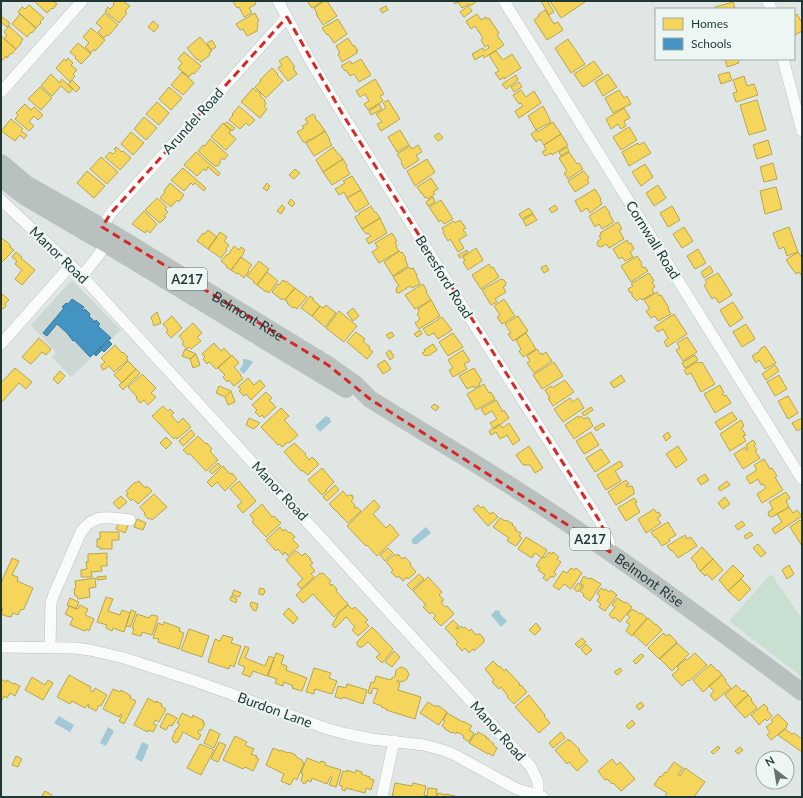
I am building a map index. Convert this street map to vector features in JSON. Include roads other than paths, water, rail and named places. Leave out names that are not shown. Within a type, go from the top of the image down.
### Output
[{"type":"highway","name":"Belmont Rise","points":[[1,163],[26,184],[102,227],[328,365],[355,384],[370,399]]},
{"type":"highway","name":"Belmont Rise","points":[[1,178],[24,196],[324,376],[350,391],[370,399],[528,497],[610,552],[802,692]]},
{"type":"street","points":[[1,92],[82,1]]},
{"type":"street","name":"Beresford Road","points":[[278,1],[311,62],[343,115],[472,322],[599,520],[609,541],[610,552]]},
{"type":"street","name":"Cornwall Road","points":[[504,1],[802,478]]},
{"type":"street","name":"Arundel Road","points":[[102,227],[111,213],[287,17]]},
{"type":"street","points":[[784,60],[802,131]]},
{"type":"street","name":"Manor Road","points":[[1,200],[82,276],[531,767],[538,782],[540,796]]},
{"type":"street","points":[[82,276],[106,244]]},
{"type":"street","points":[[1,344],[71,265]]},
{"type":"street","points":[[50,647],[52,603],[54,594],[81,532],[86,526],[99,517],[130,520]]},
{"type":"street","name":"Burdon Lane","points":[[1,647],[74,648],[124,658],[195,681],[328,729],[371,739],[424,745],[443,750],[456,755],[517,789],[540,796]]},
{"type":"street","points":[[382,797],[394,742]]},
{"type":"water","points":[[243,359],[253,362],[244,374],[239,370],[243,365]]},
{"type":"water","points":[[326,416],[330,418],[331,422],[320,432],[315,426]]},
{"type":"water","points":[[426,527],[431,533],[417,544],[413,544],[412,539]]},
{"type":"water","points":[[496,610],[500,611],[500,614],[507,621],[501,627],[491,615]]},
{"type":"water","points":[[59,716],[74,725],[70,732],[54,723]]},
{"type":"water","points":[[108,727],[114,731],[106,746],[100,743]]},
{"type":"water","points":[[142,742],[149,745],[142,762],[135,758]]}]
